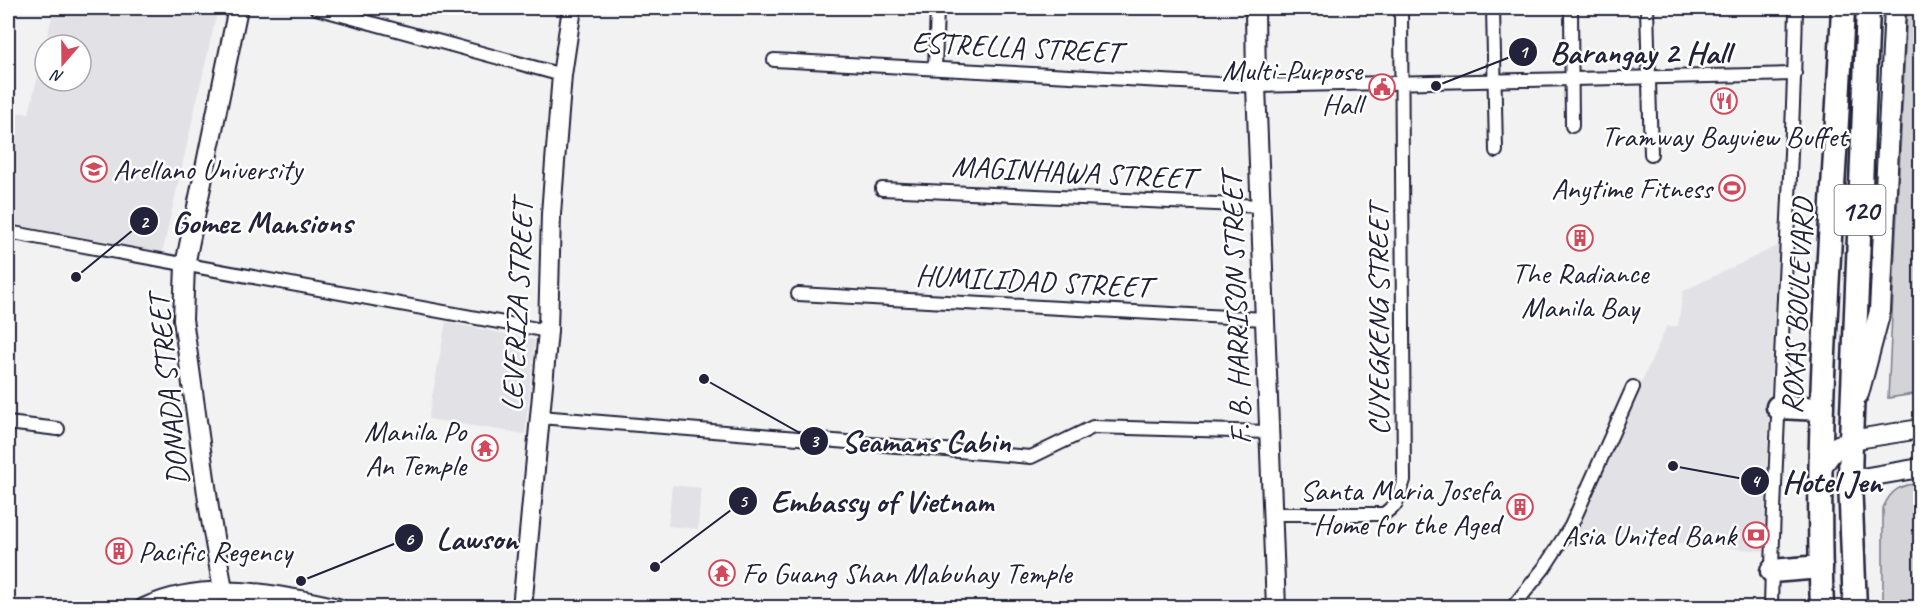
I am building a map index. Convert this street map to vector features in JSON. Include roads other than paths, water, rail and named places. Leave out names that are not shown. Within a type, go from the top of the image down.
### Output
[{"type":"highway","name":"ROXAS BOULEVARD","points":[[1822,608],[1821,409],[1843,8]]},
{"type":"highway","name":"ROXAS BOULEVARD","points":[[1855,608],[1850,480],[1868,8]]},
{"type":"highway","points":[[1778,407],[1821,409]]},
{"type":"highway","points":[[1772,571],[1821,567]]},
{"type":"main road","name":"ROXAS BOULEVARD","points":[[1852,413],[1880,311],[1895,8]]},
{"type":"street","name":"DONADA STREET","points":[[223,590],[209,508],[183,319],[185,265],[238,8]]},
{"type":"street","points":[[316,8],[562,75]]},
{"type":"street","name":"LEVERIZA STREET","points":[[522,608],[548,331],[551,214],[562,75],[572,8]]},
{"type":"street","points":[[935,68],[937,8]]},
{"type":"street","name":"F. B. HARRISON STREET","points":[[1255,8],[1260,206],[1276,608]]},
{"type":"street","name":"CUYEGKENG STREET","points":[[1272,514],[1384,514],[1396,504],[1404,480],[1401,8]]},
{"type":"street","points":[[1493,8],[1496,151]]},
{"type":"street","points":[[1571,8],[1572,126]]},
{"type":"street","points":[[1647,8],[1647,76],[1651,154]]},
{"type":"street","points":[[1771,608],[1796,8]]},
{"type":"street","name":"ESTRELLA STREET","points":[[774,60],[1256,86],[1795,74]]},
{"type":"street","name":"MAGINHAWA STREET","points":[[882,189],[1260,206]]},
{"type":"street","points":[[8,232],[548,331]]},
{"type":"street","name":"HUMILIDAD STREET","points":[[798,294],[1265,319]]},
{"type":"street","points":[[1512,608],[1544,567],[1571,526],[1633,387]]},
{"type":"street","points":[[540,417],[1031,457],[1093,427],[1269,432]]},
{"type":"street","points":[[8,423],[58,429]]},
{"type":"street","points":[[1820,470],[1838,445],[1851,440],[1920,429]]},
{"type":"street","points":[[1850,480],[1920,468]]},
{"type":"street","points":[[144,608],[158,601],[223,590],[251,600],[288,597],[338,608]]},
{"type":"place","name":"Barangay 2 Hall","points":[[1436,86]]},
{"type":"place","name":"Multi-Purpose Hall","points":[[1382,87]]},
{"type":"place","name":"Tramway Bayview Buffet","points":[[1724,101]]},
{"type":"place","name":"Arellano University","points":[[94,169]]},
{"type":"place","name":"Anytime Fitness","points":[[1732,188]]},
{"type":"place","name":"The Radiance Manila Bay","points":[[1580,238]]},
{"type":"place","name":"Gomez Mansions","points":[[76,277]]},
{"type":"place","name":"Seamans Cabin","points":[[704,379]]},
{"type":"place","name":"Manila Po An Temple","points":[[485,448]]},
{"type":"place","name":"Hotel Jen","points":[[1673,466]]},
{"type":"place","name":"Santa Maria Josefa Home for the Aged","points":[[1520,507]]},
{"type":"place","name":"Asia United Bank","points":[[1756,535]]},
{"type":"place","name":"Pacific Regency","points":[[119,551]]},
{"type":"place","name":"Embassy of Vietnam","points":[[655,567]]},
{"type":"place","name":"Fo Guang Shan Mabuhay Temple","points":[[722,573]]},
{"type":"place","name":"Lawson","points":[[301,581]]}]
